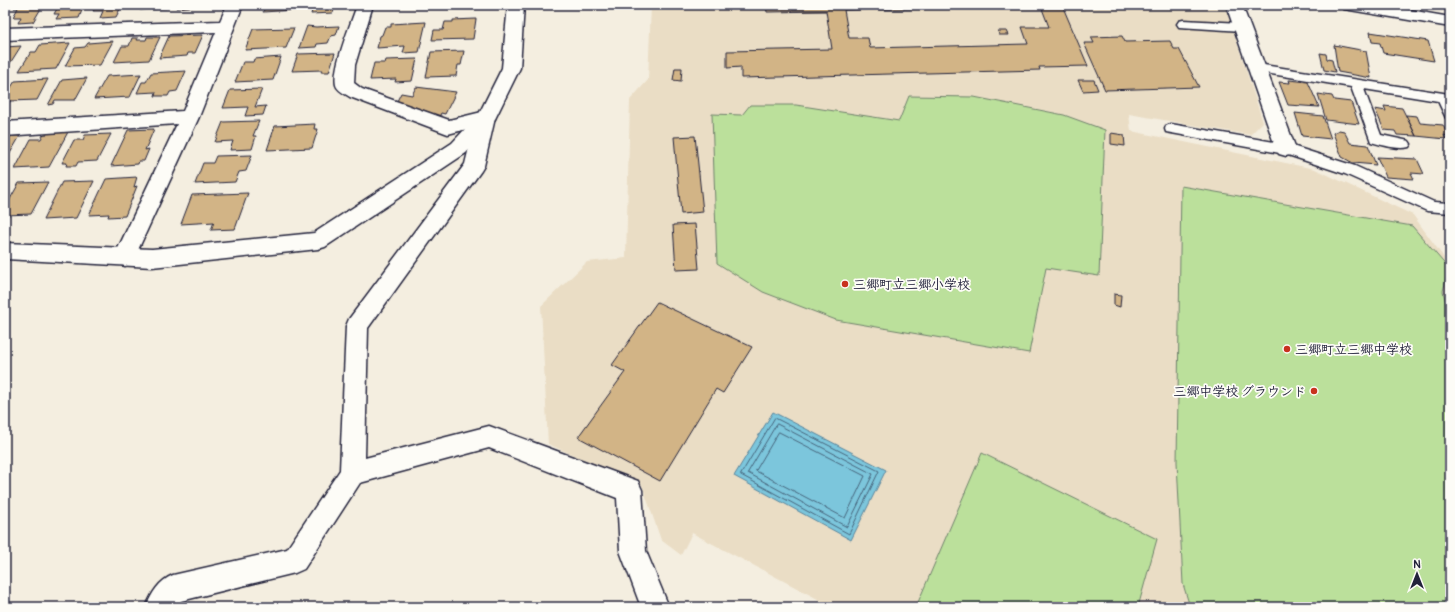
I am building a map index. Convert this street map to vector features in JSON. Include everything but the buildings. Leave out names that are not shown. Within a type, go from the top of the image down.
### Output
[{"type":"street","points":[[125,257],[190,118],[225,26],[235,5]]},
{"type":"street","points":[[365,5],[346,65],[345,85],[356,93],[448,127],[486,118]]},
{"type":"street","points":[[160,607],[173,589],[295,560],[352,473],[357,326],[474,166],[486,118],[511,68],[516,5]]},
{"type":"street","points":[[1234,5],[1286,149]]},
{"type":"street","points":[[1350,5],[1450,22]]},
{"type":"street","points":[[5,34],[225,26]]},
{"type":"street","points":[[5,129],[190,118]]},
{"type":"street","points":[[5,251],[152,258],[318,241],[459,148],[486,118]]},
{"type":"street","points":[[352,473],[489,437],[629,490],[633,551],[655,607]]},
{"type":"lane","points":[[1183,24],[1242,26]]},
{"type":"lane","points":[[1257,68],[1442,97],[1450,115]]},
{"type":"lane","points":[[1356,84],[1376,139],[1404,144]]},
{"type":"lane","points":[[1171,129],[1286,149],[1350,170],[1432,207],[1450,208]]},
{"type":"shaded area","name":"三郷町立三郷小学校","points":[[651,5],[1225,5],[1263,122],[1250,135],[1129,114],[1131,131],[1315,169],[1413,215],[1450,266],[1450,607],[833,607],[692,533],[681,555],[661,540],[642,485],[548,444],[541,306],[587,262],[626,258],[630,100],[648,80]]},
{"type":"green space","points":[[909,96],[974,97],[1064,115],[1105,130],[1099,276],[1046,268],[1029,353],[836,320],[763,292],[717,263],[712,114],[742,115],[750,105],[796,105],[899,121]]},
{"type":"green space","name":"三郷中学校 グラウンド","points":[[1181,186],[1412,226],[1449,269],[1443,291],[1450,319],[1450,607],[1190,607],[1183,584],[1177,462]]},
{"type":"green space","points":[[982,453],[1157,539],[1138,607],[916,607]]},
{"type":"water","points":[[773,412],[886,470],[851,540],[734,476]]},
{"type":"place","name":"三郷町立三郷小学校","points":[[845,284]]},
{"type":"place","name":"三郷町立三郷中学校","points":[[1287,349]]},
{"type":"place","name":"三郷中学校 グラウンド","points":[[1314,391]]}]
